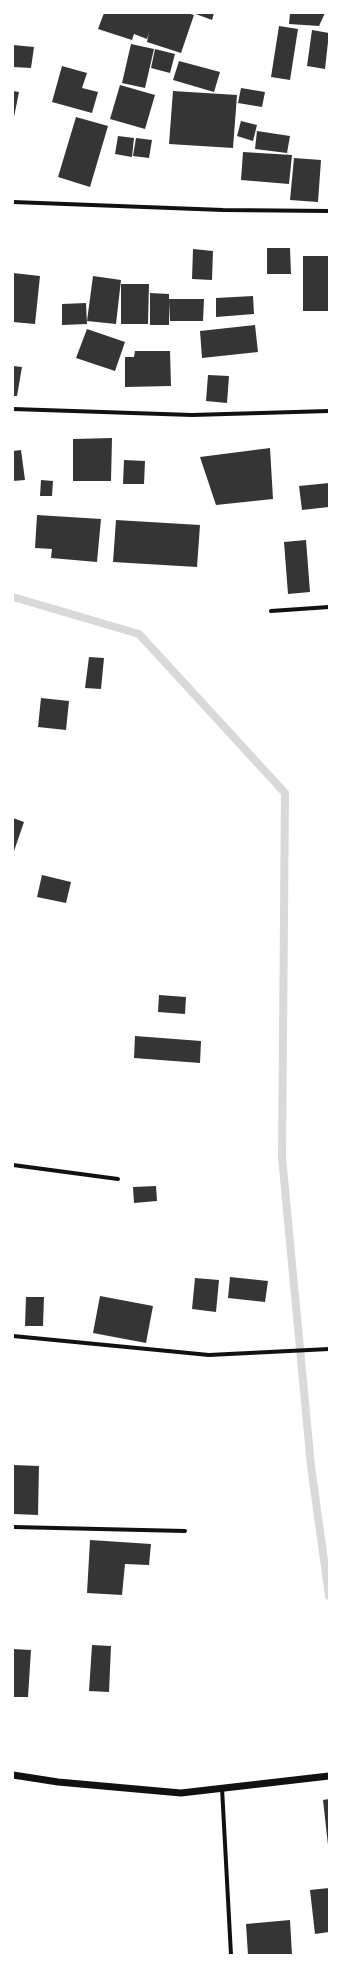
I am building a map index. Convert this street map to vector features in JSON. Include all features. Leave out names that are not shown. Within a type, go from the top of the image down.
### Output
[{"type":"street","points":[[13,202],[224,210],[329,211]]},
{"type":"street","points":[[13,409],[192,415],[329,411]]},
{"type":"street","points":[[271,611],[329,607]]},
{"type":"street","points":[[13,1165],[118,1179]]},
{"type":"street","points":[[13,1336],[209,1355],[329,1349]]},
{"type":"street","points":[[13,1527],[185,1531]]},
{"type":"street","points":[[13,1775],[58,1782],[182,1793],[329,1776]]},
{"type":"street","points":[[222,1788],[230,1955]]},
{"type":"building","points":[[104,13],[187,13],[194,15],[181,53],[147,42],[149,32],[147,39],[134,34],[132,40],[98,29]]},
{"type":"building","points":[[193,13],[214,13],[212,20]]},
{"type":"building","points":[[290,13],[325,13],[319,26],[289,24]]},
{"type":"building","points":[[279,26],[298,29],[290,80],[271,77]]},
{"type":"building","points":[[312,30],[329,33],[325,69],[307,66]]},
{"type":"building","points":[[131,44],[154,49],[145,88],[122,83]]},
{"type":"building","points":[[13,45],[34,47],[31,68],[13,67]]},
{"type":"building","points":[[155,49],[175,54],[170,73],[151,68]]},
{"type":"building","points":[[179,61],[220,72],[214,92],[173,80]]},
{"type":"building","points":[[62,66],[87,73],[82,88],[98,92],[92,113],[52,102]]},
{"type":"building","points":[[120,85],[155,95],[145,129],[110,119]]},
{"type":"building","points":[[241,88],[265,92],[262,107],[238,103]]},
{"type":"building","points":[[13,91],[19,92],[14,117],[13,116]]},
{"type":"building","points":[[173,91],[237,95],[233,148],[169,144]]},
{"type":"building","points":[[76,117],[108,126],[90,187],[58,177]]},
{"type":"building","points":[[241,121],[257,125],[253,141],[237,136]]},
{"type":"building","points":[[257,131],[290,136],[287,153],[255,149]]},
{"type":"building","points":[[118,136],[134,138],[132,157],[115,154]]},
{"type":"building","points":[[136,138],[152,140],[149,158],[133,156]]},
{"type":"building","points":[[243,152],[292,155],[289,184],[241,180]]},
{"type":"building","points":[[294,158],[321,160],[318,202],[290,200]]},
{"type":"building","points":[[267,248],[290,248],[291,274],[267,274]]},
{"type":"building","points":[[193,249],[213,251],[212,280],[192,279]]},
{"type":"building","points":[[303,256],[329,256],[329,311],[303,311]]},
{"type":"building","points":[[13,273],[40,276],[35,324],[13,322]]},
{"type":"building","points":[[93,276],[121,280],[116,324],[87,321]]},
{"type":"building","points":[[121,284],[149,284],[148,324],[121,324]]},
{"type":"building","points":[[150,293],[169,294],[169,299],[204,299],[203,321],[170,321],[169,302],[169,325],[150,325]]},
{"type":"building","points":[[253,296],[254,314],[216,317],[216,298]]},
{"type":"building","points":[[86,303],[87,324],[62,325],[62,304]]},
{"type":"building","points":[[255,325],[258,352],[202,358],[200,331]]},
{"type":"building","points":[[87,329],[125,342],[115,371],[76,358]]},
{"type":"building","points":[[135,351],[170,351],[171,386],[125,387],[125,357],[134,357]]},
{"type":"building","points":[[13,366],[22,367],[17,396],[13,396]]},
{"type":"building","points":[[208,375],[229,376],[227,403],[206,401]]},
{"type":"building","points":[[112,438],[111,481],[73,481],[73,439]]},
{"type":"building","points":[[270,448],[273,499],[216,505],[200,457]]},
{"type":"building","points":[[21,450],[25,480],[13,481],[13,451]]},
{"type":"building","points":[[124,460],[145,461],[144,484],[123,484]]},
{"type":"building","points":[[41,480],[53,481],[52,496],[40,496]]},
{"type":"building","points":[[329,483],[329,507],[302,510],[299,486]]},
{"type":"building","points":[[37,515],[101,519],[97,562],[51,558],[52,549],[35,548]]},
{"type":"building","points":[[116,520],[200,525],[197,567],[113,562]]},
{"type":"building","points":[[306,540],[310,592],[288,594],[284,542]]},
{"type":"building","points":[[89,657],[104,658],[101,689],[85,688]]},
{"type":"building","points":[[41,698],[69,701],[66,730],[38,727]]},
{"type":"building","points":[[13,818],[24,822],[13,854]]},
{"type":"building","points":[[42,875],[71,882],[66,903],[37,897]]},
{"type":"building","points":[[159,995],[186,997],[185,1014],[158,1012]]},
{"type":"building","points":[[135,1036],[201,1041],[200,1063],[134,1058]]},
{"type":"building","points":[[156,1186],[157,1201],[134,1203],[133,1187]]},
{"type":"building","points":[[230,1277],[268,1281],[265,1302],[228,1298]]},
{"type":"building","points":[[195,1278],[219,1280],[216,1312],[192,1309]]},
{"type":"building","points":[[100,1296],[153,1306],[146,1343],[93,1333]]},
{"type":"building","points":[[26,1297],[44,1297],[43,1326],[25,1326]]},
{"type":"building","points":[[13,1465],[39,1466],[38,1515],[13,1514]]},
{"type":"building","points":[[90,1540],[151,1544],[149,1565],[125,1564],[122,1595],[87,1593]]},
{"type":"building","points":[[92,1645],[111,1646],[109,1692],[89,1691]]},
{"type":"building","points":[[13,1649],[31,1650],[28,1697],[13,1697]]},
{"type":"building","points":[[329,1799],[329,1845],[328,1845],[323,1800]]},
{"type":"building","points":[[329,1888],[329,1932],[315,1934],[310,1890]]},
{"type":"building","points":[[290,1920],[292,1955],[248,1955],[246,1924]]},
{"type":"waterway","points":[[13,597],[139,634],[285,793],[282,1157],[311,1466],[329,1596]]}]
